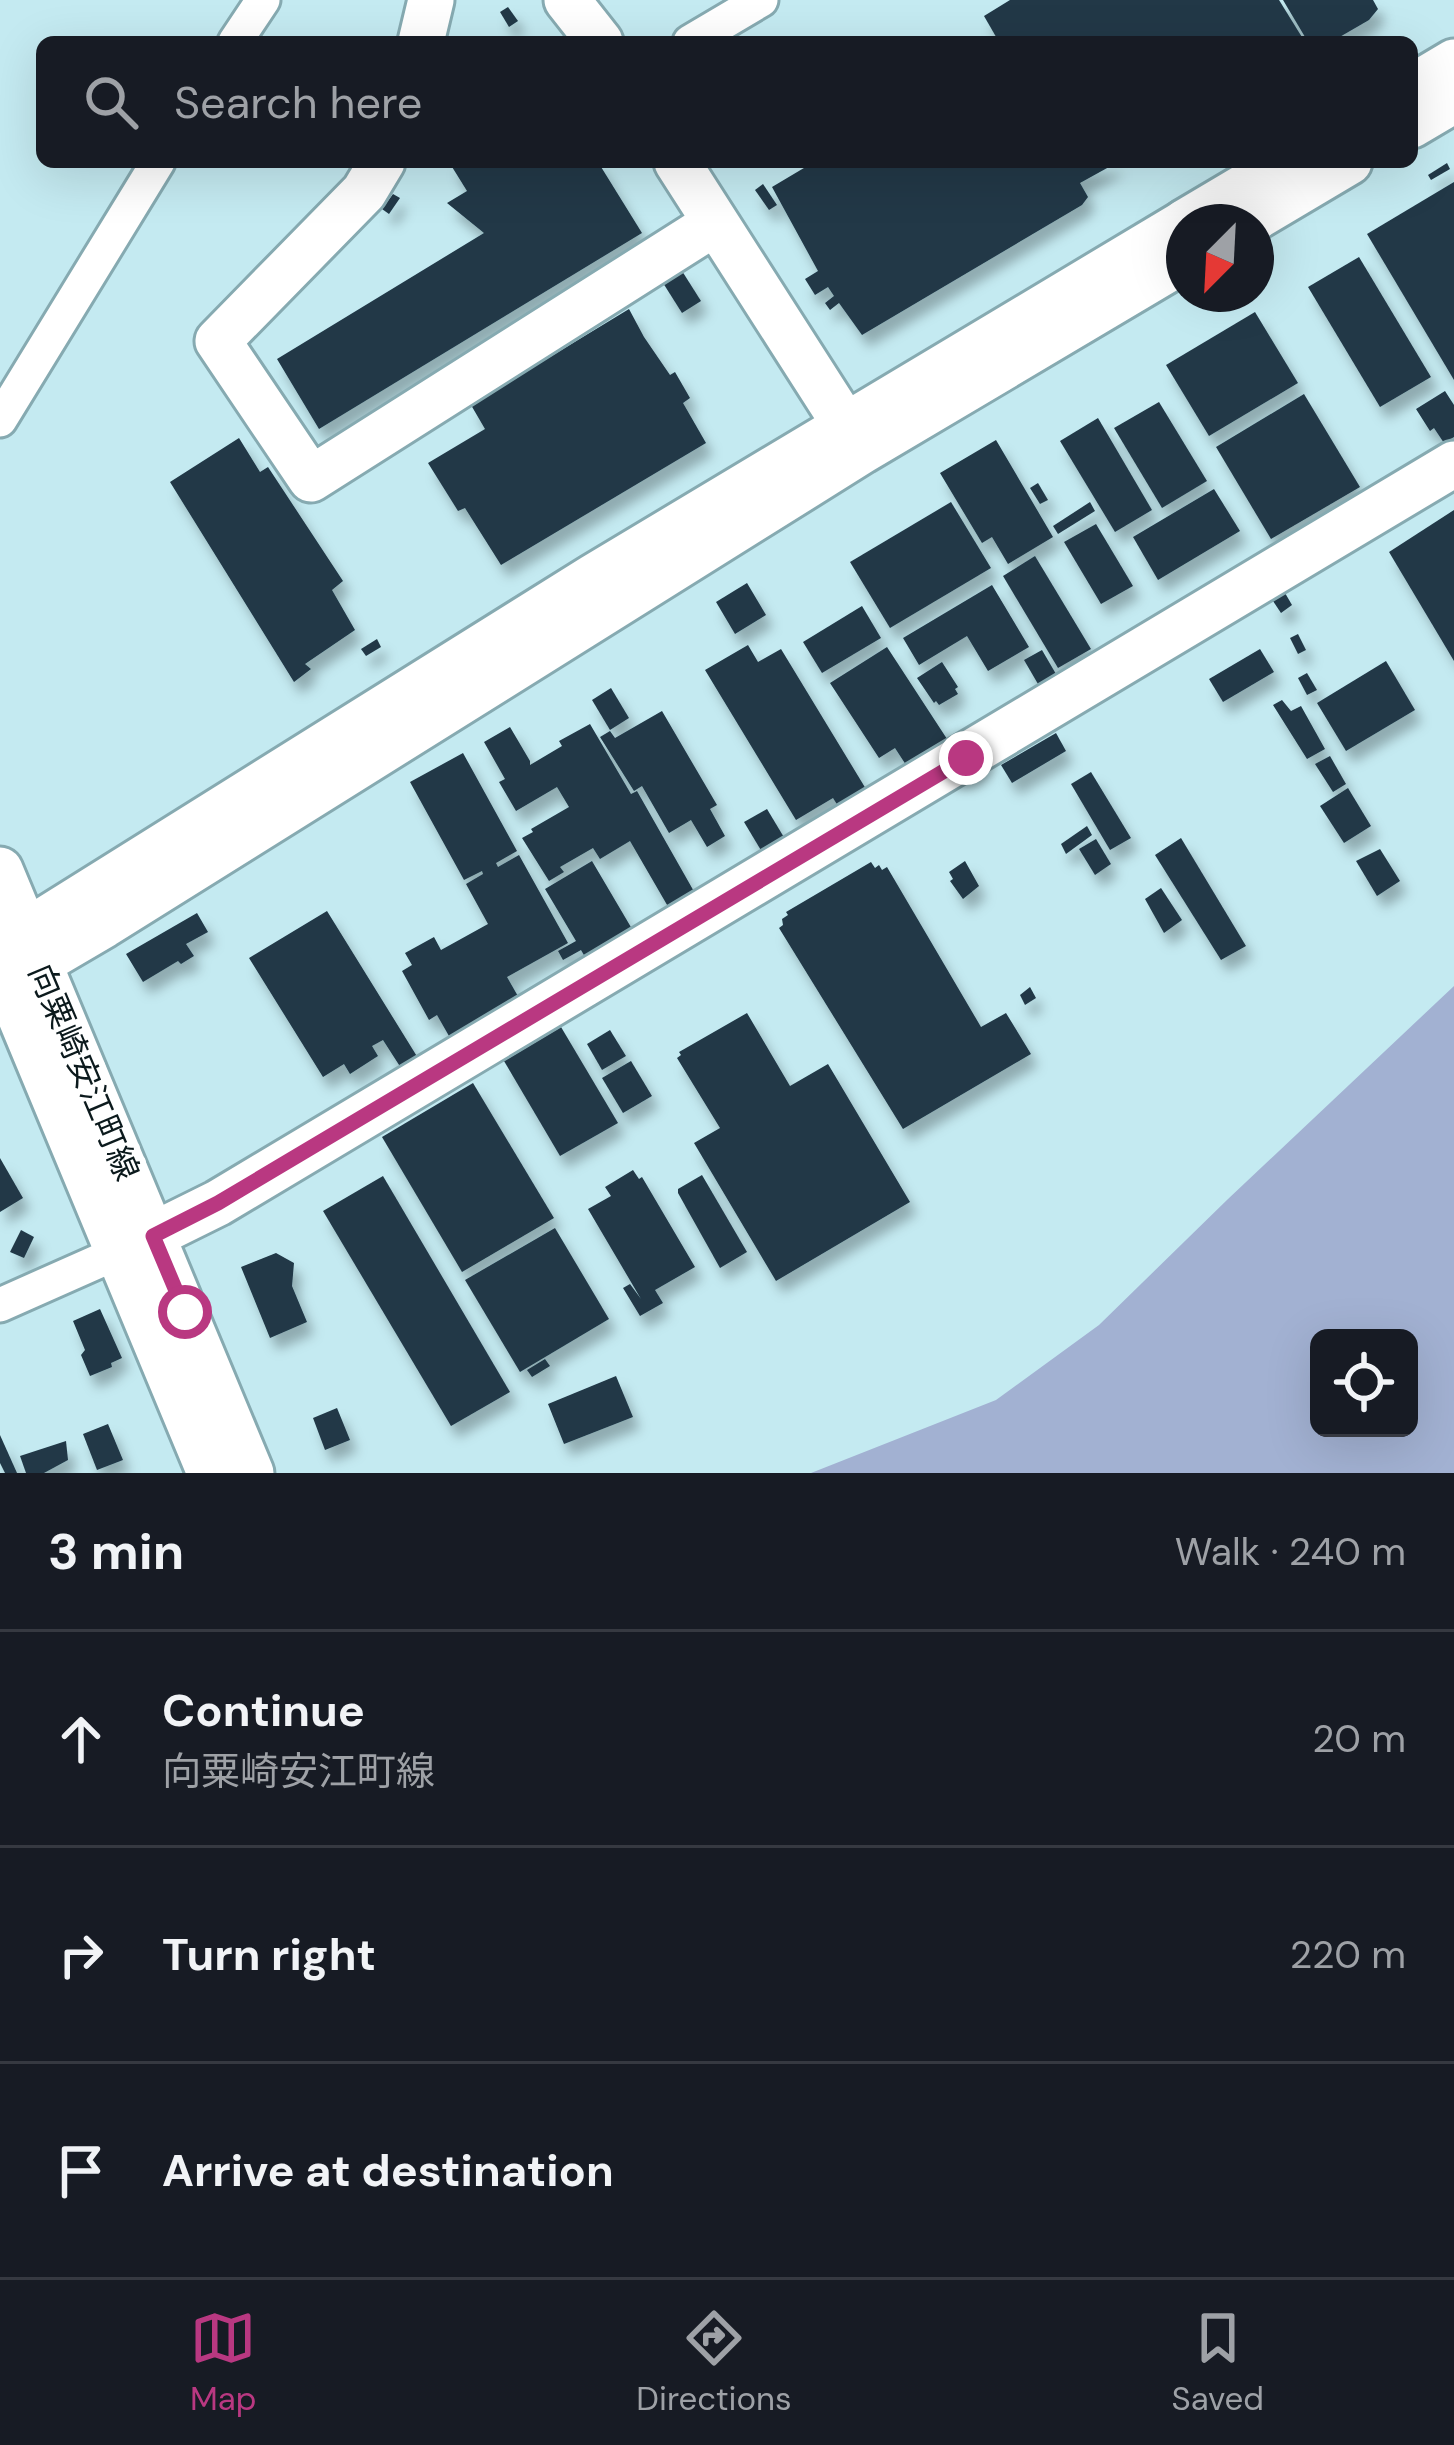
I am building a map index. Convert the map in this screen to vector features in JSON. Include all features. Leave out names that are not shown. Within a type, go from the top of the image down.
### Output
[{"type":"street","points":[[240,36],[262,0]]},
{"type":"street","points":[[422,36],[431,0]]},
{"type":"street","points":[[567,0],[595,36]]},
{"type":"street","points":[[700,36],[761,0]]},
{"type":"street","points":[[1418,83],[1454,62]]},
{"type":"street","points":[[1418,121],[1454,100]]},
{"type":"street","points":[[0,420],[154,168]]},
{"type":"street","points":[[378,168],[364,192],[218,341],[311,479],[715,223]]},
{"type":"street","points":[[681,168],[853,438]]},
{"type":"street","points":[[1215,204],[1276,168]]},
{"type":"street","points":[[1274,207],[1339,168]]},
{"type":"street","points":[[12,964],[853,438],[1166,234]]},
{"type":"street","points":[[853,438],[1166,270]]},
{"type":"street","points":[[0,1305],[218,1203],[1454,464]]},
{"type":"street","name":"向粟崎安江町線","points":[[0,870],[12,964],[167,1320],[251,1473]]},
{"type":"street","name":"向粟崎安江町線","points":[[167,1320],[210,1473]]},
{"type":"water","points":[[1454,986],[1454,1473],[811,1473],[996,1400],[1099,1325]]},
{"type":"building","points":[[1010,0],[1279,0],[1301,36],[996,36],[984,16]]},
{"type":"building","points":[[1283,0],[1373,0],[1378,9],[1341,36],[1304,36]]},
{"type":"building","points":[[508,7],[518,21],[509,27],[500,12]]},
{"type":"building","points":[[1447,163],[1450,169],[1431,180],[1428,175]]},
{"type":"building","points":[[453,168],[602,168],[642,233],[319,429],[277,359],[484,233],[447,203],[467,191]]},
{"type":"building","points":[[804,168],[1107,168],[1080,183],[1088,197],[1082,205],[862,335],[839,303],[830,310],[825,303],[834,296],[828,287],[815,295],[805,279],[818,271],[772,187]]},
{"type":"building","points":[[1454,182],[1454,380],[1367,234]]},
{"type":"building","points":[[763,184],[777,205],[769,210],[755,190]]},
{"type":"building","points":[[393,194],[400,198],[389,214],[382,209]]},
{"type":"building","points":[[1359,257],[1431,377],[1380,407],[1308,287]]},
{"type":"building","points":[[682,271],[701,301],[682,313],[663,283]]},
{"type":"building","points":[[629,309],[690,398],[683,403],[706,443],[501,565],[465,508],[458,511],[428,463],[485,429],[471,405]]},
{"type":"building","points":[[1255,312],[1298,383],[1209,436],[1166,365]]},
{"type":"building","points":[[1445,391],[1454,405],[1454,437],[1444,443],[1416,409]]},
{"type":"building","points":[[1304,394],[1360,487],[1271,539],[1216,447]]},
{"type":"building","points":[[1159,402],[1207,481],[1162,508],[1114,428]]},
{"type":"building","points":[[1098,418],[1152,510],[1115,532],[1060,441]]},
{"type":"building","points":[[239,438],[260,472],[268,467],[343,581],[332,590],[355,630],[305,664],[311,669],[294,682],[170,482]]},
{"type":"building","points":[[996,440],[1053,537],[1008,564],[992,537],[982,543],[940,473]]},
{"type":"building","points":[[1038,483],[1048,500],[1040,504],[1030,488]]},
{"type":"building","points":[[1214,489],[1240,531],[1158,580],[1133,537]]},
{"type":"building","points":[[951,502],[991,568],[890,628],[850,562]]},
{"type":"building","points":[[1090,502],[1095,511],[1058,534],[1053,526]]},
{"type":"building","points":[[1454,510],[1454,661],[1389,552]]},
{"type":"building","points":[[1096,524],[1133,586],[1101,604],[1064,542]]},
{"type":"building","points":[[1035,556],[1091,649],[1058,668],[1003,576]]},
{"type":"building","points":[[747,583],[766,615],[735,634],[716,602]]},
{"type":"building","points":[[992,585],[1029,647],[988,671],[967,636],[919,665],[903,638]]},
{"type":"building","points":[[1285,593],[1292,605],[1281,613],[1273,601]]},
{"type":"building","points":[[862,606],[881,638],[822,673],[803,642]]},
{"type":"building","points":[[1298,634],[1306,650],[1298,654],[1290,638]]},
{"type":"building","points":[[377,639],[381,647],[366,656],[361,649]]},
{"type":"building","points":[[748,645],[758,662],[781,649],[866,789],[838,806],[833,798],[796,820],[705,670]]},
{"type":"building","points":[[887,647],[949,742],[908,768],[895,748],[879,758],[830,683]]},
{"type":"building","points":[[1260,649],[1274,672],[1223,702],[1209,679]]},
{"type":"building","points":[[1042,650],[1056,674],[1038,684],[1024,660]]},
{"type":"building","points":[[1386,661],[1415,710],[1346,751],[1317,703]]},
{"type":"building","points":[[942,662],[958,694],[939,705],[917,678]]},
{"type":"building","points":[[1307,673],[1317,690],[1307,695],[1298,678]]},
{"type":"building","points":[[611,688],[629,718],[610,730],[592,700]]},
{"type":"building","points":[[1282,700],[1291,711],[1301,706],[1325,749],[1307,759],[1273,705]]},
{"type":"building","points":[[662,711],[717,805],[710,809],[725,836],[707,847],[691,820],[669,833],[642,786],[634,791],[600,737],[610,731],[615,738]]},
{"type":"building","points":[[590,724],[631,794],[637,791],[696,895],[670,910],[630,841],[600,859],[593,848],[560,867],[564,872],[549,881],[522,838],[569,807],[557,787],[516,811],[484,742],[510,727],[530,765]]},
{"type":"building","points":[[1056,733],[1066,751],[1012,783],[1001,765]]},
{"type":"building","points":[[463,753],[517,851],[496,863],[498,867],[519,855],[568,943],[507,977],[519,998],[449,1036],[437,1015],[429,1020],[402,971],[412,965],[405,953],[434,937],[441,950],[488,924],[466,884],[483,874],[464,880],[410,782]]},
{"type":"building","points":[[1330,756],[1346,784],[1333,792],[1315,764]]},
{"type":"building","points":[[1091,772],[1131,838],[1110,850],[1071,784]]},
{"type":"building","points":[[1348,788],[1371,826],[1344,843],[1320,806]]},
{"type":"building","points":[[767,809],[785,839],[762,852],[744,822]]},
{"type":"building","points":[[1087,826],[1092,835],[1066,854],[1061,844]]},
{"type":"building","points":[[1181,838],[1246,946],[1221,960],[1155,855]]},
{"type":"building","points":[[1096,839],[1111,864],[1095,875],[1079,849]]},
{"type":"building","points":[[1380,849],[1400,881],[1377,896],[1356,861]]},
{"type":"building","points":[[592,861],[635,934],[588,962],[581,950],[563,960],[558,951],[576,941],[545,889]]},
{"type":"building","points":[[965,861],[979,886],[963,899],[949,872]]},
{"type":"building","points":[[871,862],[875,868],[887,867],[981,1027],[1006,1013],[1031,1054],[903,1129],[779,928],[786,912]]},
{"type":"building","points":[[1161,888],[1182,920],[1164,933],[1145,899]]},
{"type":"building","points":[[327,911],[418,1058],[401,1068],[383,1040],[372,1046],[378,1056],[350,1074],[344,1064],[323,1077],[249,958]]},
{"type":"building","points":[[197,913],[208,932],[186,944],[194,956],[143,982],[126,954]]},
{"type":"building","points":[[1030,987],[1036,998],[1025,1005],[1020,995]]},
{"type":"building","points":[[747,1013],[790,1086],[828,1064],[910,1202],[776,1281],[694,1143],[720,1128],[677,1058],[679,1052]]},
{"type":"building","points":[[561,1027],[618,1123],[560,1156],[504,1061]]},
{"type":"building","points":[[610,1030],[626,1056],[602,1070],[587,1044]]},
{"type":"building","points":[[631,1061],[652,1096],[623,1113],[602,1078]]},
{"type":"building","points":[[473,1083],[554,1218],[462,1272],[382,1137]]},
{"type":"building","points":[[0,1158],[23,1198],[0,1212]]},
{"type":"building","points":[[633,1170],[642,1177],[695,1267],[655,1290],[663,1303],[640,1316],[623,1288],[630,1284],[641,1299],[588,1209],[611,1196],[605,1187]]},
{"type":"building","points":[[702,1175],[747,1252],[720,1268],[678,1193]]},
{"type":"building","points":[[383,1176],[510,1392],[451,1426],[323,1211]]},
{"type":"building","points":[[555,1228],[609,1319],[520,1372],[465,1280]]},
{"type":"building","points":[[21,1230],[34,1237],[24,1258],[10,1252]]},
{"type":"building","points":[[276,1253],[294,1263],[292,1286],[307,1322],[270,1338],[241,1267]]},
{"type":"building","points":[[100,1309],[122,1358],[90,1376],[73,1321]]},
{"type":"building","points":[[545,1359],[550,1366],[532,1377],[527,1370]]},
{"type":"building","points":[[616,1376],[633,1417],[564,1444],[548,1404]]},
{"type":"building","points":[[337,1408],[350,1440],[325,1450],[313,1418]]},
{"type":"building","points":[[108,1424],[123,1460],[97,1470],[83,1434]]},
{"type":"building","points":[[0,1435],[17,1473],[5,1473],[0,1463]]},
{"type":"building","points":[[66,1441],[68,1460],[44,1473],[26,1473],[20,1456]]},
{"type":"route","points":[[185,1312],[153,1236],[218,1203],[966,758]]}]
